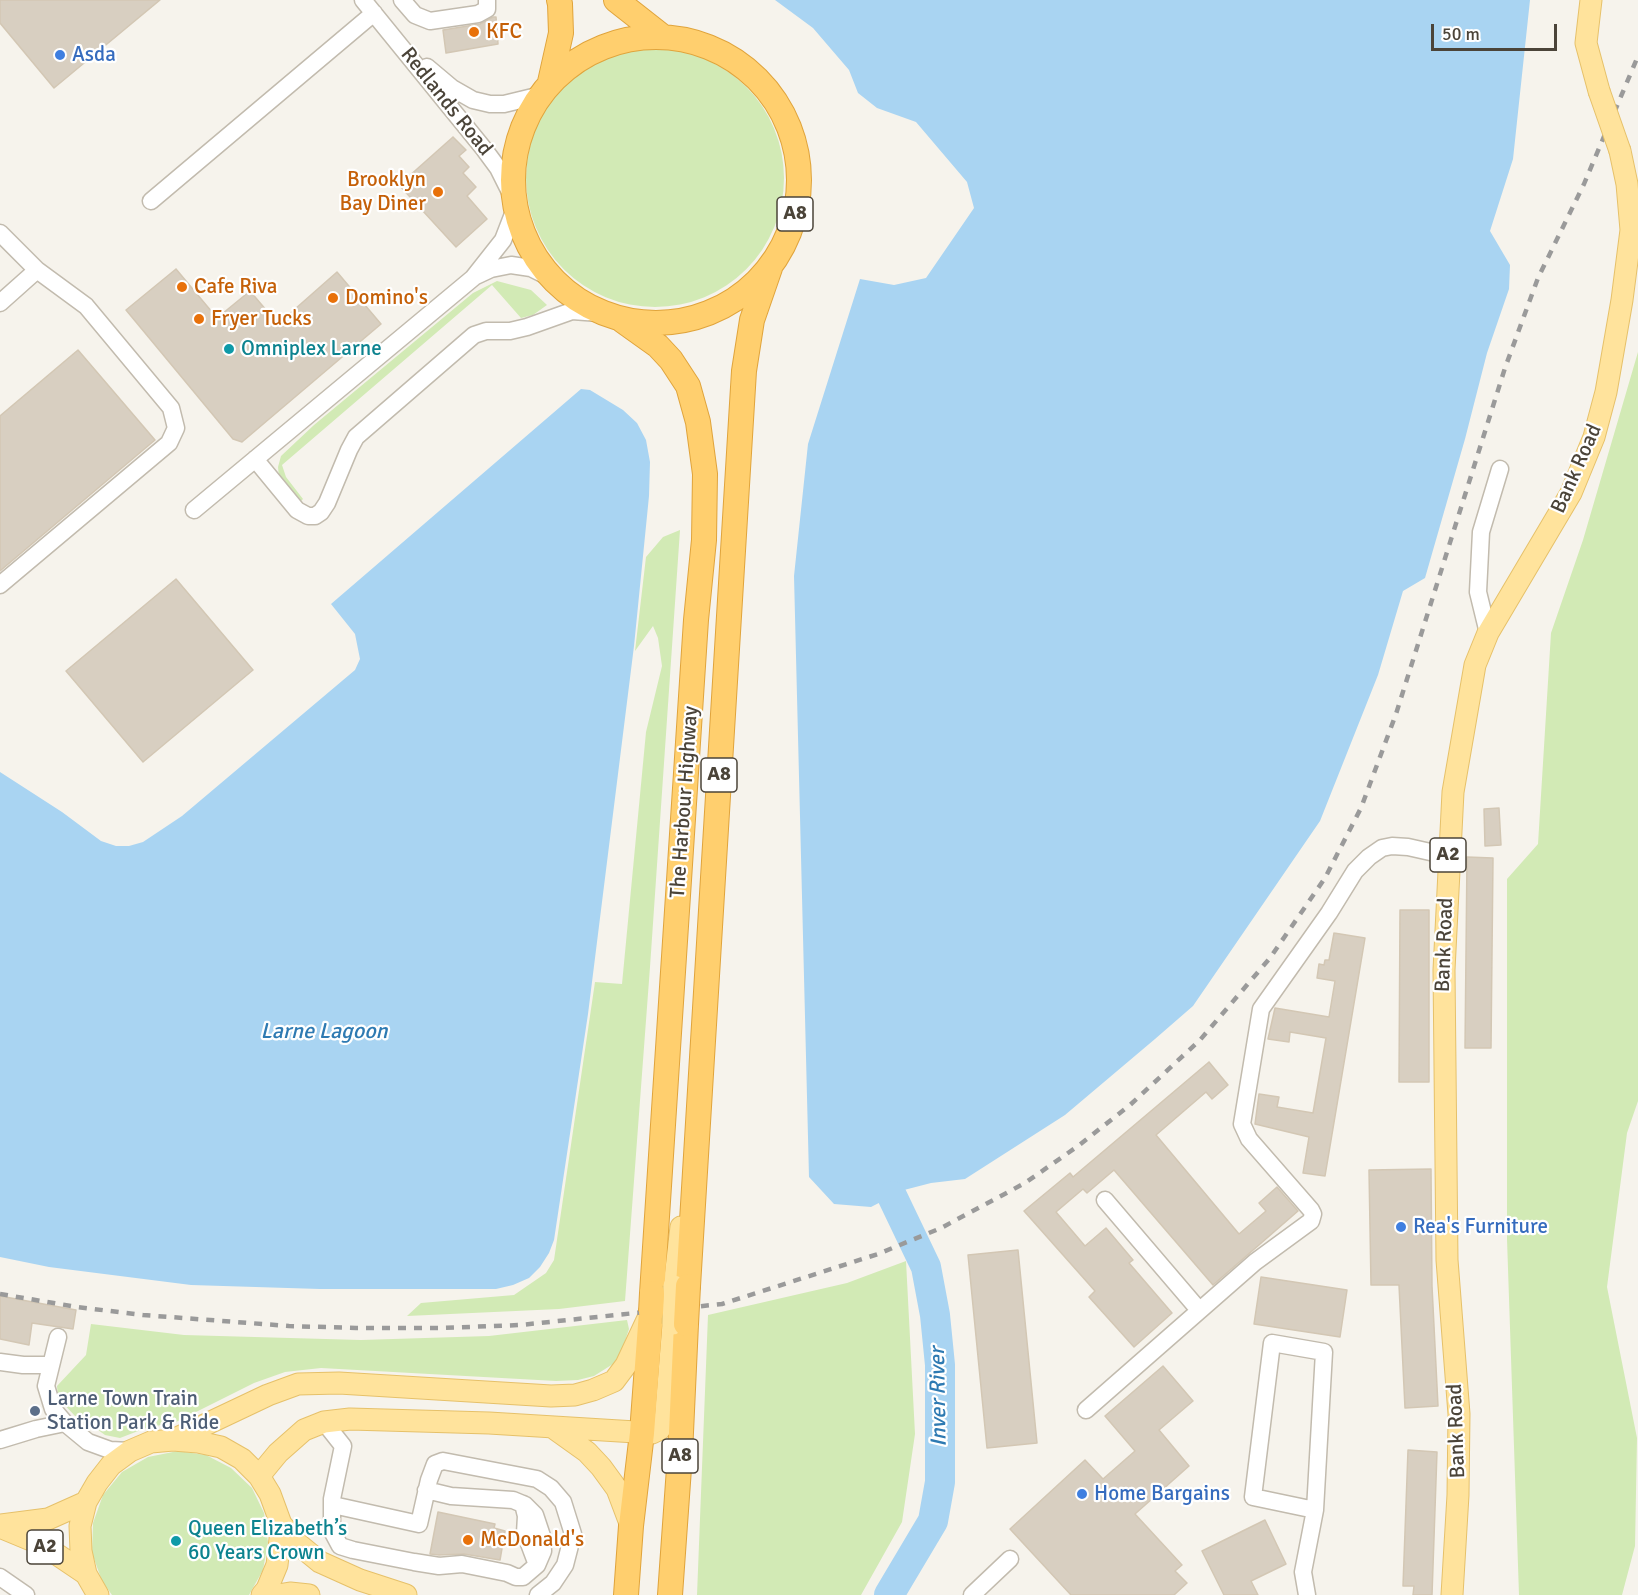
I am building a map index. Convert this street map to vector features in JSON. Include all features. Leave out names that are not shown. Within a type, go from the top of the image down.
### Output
[{"type":"highway","name":"A8","points":[[544,89],[561,33],[559,0]]},
{"type":"highway","points":[[616,0],[663,37]]},
{"type":"highway","name":"A8","points":[[663,37],[692,40],[713,48],[756,78],[773,97],[788,122],[801,165],[800,187],[790,231],[782,251],[770,268],[753,285],[714,310],[673,321],[623,321],[598,313],[573,298],[551,278],[535,254],[523,231],[514,203],[512,175],[520,132],[528,113],[544,89],[571,64],[591,51],[637,38],[663,37]]},
{"type":"highway","name":"A8","points":[[626,1589],[642,1433],[666,1294],[694,1183],[744,371],[752,320],[770,268]]},
{"type":"highway","name":"The Harbour Highway","points":[[623,321],[658,346],[672,360],[688,386],[701,438],[705,474],[704,540],[696,620],[666,1294]]},
{"type":"highway","name":"A8","points":[[666,1294],[679,1324],[680,1454],[670,1591]]},
{"type":"main road","name":"Bank Road","points":[[1452,1595],[1458,1495],[1459,1414],[1447,1260],[1444,970],[1453,792],[1475,665],[1488,633],[1514,585],[1571,493],[1594,437],[1608,380],[1631,230],[1627,184],[1620,151],[1599,91],[1586,43],[1592,0]]},
{"type":"main road","points":[[173,1440],[268,1395],[298,1384],[339,1383],[551,1396],[575,1395],[593,1390],[614,1381],[626,1365],[666,1294]]},
{"type":"main road","points":[[259,1476],[304,1430],[324,1422],[350,1419],[642,1433],[660,1430],[665,1420],[679,1324]]},
{"type":"main road","points":[[552,1427],[587,1452],[601,1467],[617,1489],[631,1526]]},
{"type":"main road","name":"A2","points":[[98,1595],[87,1574],[81,1551],[80,1534],[86,1502],[111,1465],[130,1451],[151,1442],[173,1440],[221,1447],[242,1459],[259,1476],[270,1494],[281,1524],[298,1544],[320,1562],[360,1580],[406,1595]]},
{"type":"main road","name":"A2","points":[[0,1526],[48,1519],[86,1502]]},
{"type":"main road","name":"A2","points":[[262,1595],[277,1565],[281,1524]]},
{"type":"main road","name":"A2","points":[[0,1526],[42,1545],[87,1574]]},
{"type":"main road","points":[[278,1595],[296,1593],[309,1595]]},
{"type":"street","points":[[402,0],[415,15],[430,21],[478,14],[487,9],[487,0]]},
{"type":"street","points":[[151,201],[368,6]]},
{"type":"street","name":"Redlands Road","points":[[368,6],[432,72],[452,88],[473,100],[504,104],[544,89]]},
{"type":"street","name":"Redlands Road","points":[[368,6],[484,148],[498,168],[514,203]]},
{"type":"street","points":[[194,510],[473,278],[503,240],[514,203]]},
{"type":"street","points":[[0,233],[37,270],[86,306],[171,408],[176,428],[170,443],[0,585]]},
{"type":"street","points":[[473,278],[491,269],[511,265],[531,268],[551,278]]},
{"type":"street","points":[[0,303],[37,270]]},
{"type":"street","points":[[255,459],[297,510],[308,516],[315,516],[327,503],[356,437],[474,335],[486,331],[510,331],[527,327],[572,311],[598,313]]},
{"type":"street","points":[[1488,633],[1478,592],[1481,532],[1500,469]]},
{"type":"street","points":[[1086,1410],[1255,1262],[1309,1224],[1312,1217],[1311,1210],[1247,1137],[1242,1124],[1262,1006],[1306,947],[1355,871],[1369,857],[1379,850],[1392,846],[1408,847],[1448,856]]},
{"type":"street","points":[[1105,1200],[1199,1310]]},
{"type":"street","points":[[58,1337],[46,1386],[53,1409],[88,1442],[110,1450],[130,1451]]},
{"type":"street","points":[[1306,1595],[1304,1565],[1315,1510],[1324,1352],[1272,1343],[1253,1497],[1315,1510]]},
{"type":"street","points":[[0,1362],[50,1365]]},
{"type":"street","points":[[324,1422],[343,1446],[332,1499],[332,1531],[340,1546],[439,1566],[462,1564],[516,1577],[523,1577],[537,1565],[543,1551],[542,1536],[535,1515],[523,1504],[504,1499],[450,1496],[426,1490]]},
{"type":"street","points":[[0,1440],[66,1423]]},
{"type":"street","points":[[88,1442],[96,1457],[101,1477]]},
{"type":"street","points":[[333,1505],[419,1524],[426,1490],[435,1464],[443,1461],[537,1479],[551,1488],[563,1502],[573,1534],[565,1565],[553,1583],[538,1595]]},
{"type":"street","points":[[972,1595],[1010,1559]]},
{"type":"street","points":[[0,1577],[26,1595]]},
{"type":"green space","points":[[642,49],[668,49],[692,54],[716,64],[737,78],[755,96],[769,117],[779,141],[784,178],[782,203],[769,239],[755,260],[737,278],[716,292],[692,302],[668,307],[642,307],[618,302],[594,292],[573,278],[555,260],[541,239],[531,215],[526,191],[526,165],[531,141],[541,117],[555,96],[573,78],[594,64],[618,54]]},
{"type":"green space","points":[[497,281],[531,290],[547,305],[533,315],[521,318],[492,285],[282,465],[286,477],[303,499],[300,502],[279,477],[278,467],[281,456],[314,425],[473,293]]},
{"type":"green space","points":[[1638,352],[1638,1101],[1627,1133],[1607,1287],[1637,1438],[1635,1546],[1622,1595],[1519,1595],[1507,1239],[1507,879],[1538,844],[1551,633],[1583,540]]},
{"type":"green space","points":[[680,530],[625,1301],[559,1309],[407,1316],[421,1303],[514,1295],[546,1273],[554,1260],[595,982],[622,984],[646,732],[662,666],[658,638],[653,626],[635,651],[646,557],[663,537]]},
{"type":"green space","points":[[906,1261],[915,1434],[902,1522],[861,1595],[697,1595],[708,1315],[847,1283]]},
{"type":"green space","points":[[627,1320],[629,1329],[621,1353],[613,1364],[594,1376],[578,1380],[556,1381],[321,1368],[285,1372],[254,1383],[176,1422],[146,1428],[120,1438],[105,1435],[94,1427],[95,1424],[88,1418],[85,1421],[75,1416],[58,1398],[57,1386],[86,1355],[91,1324],[184,1335],[361,1340],[489,1336]]},
{"type":"green space","points":[[178,1451],[206,1455],[231,1468],[252,1488],[264,1513],[268,1542],[263,1570],[249,1595],[112,1595],[102,1581],[92,1553],[93,1523],[103,1495],[122,1472],[148,1457]]},
{"type":"water","points":[[775,0],[1530,0],[1513,159],[1490,231],[1510,265],[1509,289],[1487,353],[1425,578],[1403,591],[1378,675],[1320,821],[1193,1006],[1155,1039],[1065,1115],[965,1179],[931,1183],[904,1190],[871,1207],[834,1204],[809,1177],[794,576],[808,444],[860,279],[894,285],[926,278],[974,208],[967,182],[916,122],[877,108],[858,93],[849,70],[813,28]]},
{"type":"water","name":"Larne Lagoon","points":[[581,389],[590,390],[623,410],[637,423],[646,440],[650,462],[649,496],[634,646],[588,1014],[554,1240],[540,1267],[529,1278],[496,1289],[320,1289],[191,1285],[49,1267],[0,1257],[0,772],[62,812],[101,841],[116,846],[129,846],[143,842],[182,816],[355,670],[360,659],[355,634],[331,604]]},
{"type":"building","name":"Asda","points":[[0,0],[160,0],[54,88],[0,23]]},
{"type":"building","points":[[496,17],[498,44],[446,53],[443,30],[480,24]]},
{"type":"building","name":"Brooklyn Bay Diner","points":[[453,137],[466,150],[459,156],[469,167],[463,173],[476,187],[467,196],[487,219],[456,247],[399,185]]},
{"type":"building","name":"Omniplex Larne","points":[[176,269],[217,318],[250,291],[278,324],[337,272],[381,324],[242,442],[233,439],[126,310]]},
{"type":"building","points":[[78,350],[155,440],[0,571],[0,416]]},
{"type":"building","points":[[176,579],[253,670],[143,762],[66,671]]},
{"type":"building","points":[[1499,808],[1501,845],[1485,846],[1484,809]]},
{"type":"building","points":[[1467,857],[1493,858],[1491,1048],[1465,1048]]},
{"type":"building","points":[[1400,910],[1429,910],[1429,1082],[1399,1082]]},
{"type":"building","points":[[1334,933],[1365,938],[1325,1176],[1303,1173],[1309,1137],[1255,1124],[1259,1094],[1279,1097],[1277,1107],[1313,1113],[1326,1038],[1290,1032],[1289,1042],[1268,1039],[1275,1008],[1329,1017],[1335,981],[1317,978],[1319,964],[1324,965],[1325,960],[1329,960]]},
{"type":"building","points":[[1209,1062],[1228,1085],[1212,1099],[1206,1092],[1156,1135],[1239,1234],[1266,1211],[1259,1203],[1277,1187],[1298,1211],[1213,1285],[1114,1170],[1087,1193],[1083,1189],[1056,1212],[1085,1246],[1106,1228],[1133,1260],[1129,1263],[1172,1313],[1134,1347],[1089,1297],[1095,1291],[1024,1211],[1070,1173],[1073,1177]]},
{"type":"building","name":"Rea's Furniture","points":[[1431,1169],[1432,1286],[1438,1406],[1405,1408],[1399,1285],[1371,1285],[1369,1170]]},
{"type":"building","points":[[1018,1250],[1037,1443],[987,1448],[968,1255]]},
{"type":"building","points":[[1261,1277],[1347,1290],[1340,1337],[1254,1324]]},
{"type":"building","points":[[0,1296],[76,1310],[73,1329],[32,1323],[29,1345],[0,1339]]},
{"type":"building","name":"Home Bargains","points":[[1163,1366],[1193,1401],[1159,1430],[1189,1466],[1135,1514],[1182,1565],[1175,1571],[1187,1583],[1174,1595],[1071,1595],[1010,1529],[1085,1460],[1103,1479],[1135,1451],[1105,1416]]},
{"type":"building","points":[[1408,1450],[1437,1452],[1432,1595],[1413,1595],[1414,1586],[1403,1586]]},
{"type":"building","name":"McDonald's","points":[[438,1512],[495,1524],[494,1528],[505,1531],[500,1560],[464,1554],[430,1554]]},
{"type":"building","points":[[1265,1520],[1286,1564],[1251,1581],[1258,1595],[1224,1595],[1202,1551]]},
{"type":"waterway","name":"Inver River","points":[[889,1595],[933,1521],[940,1482],[940,1365],[935,1315],[926,1267],[892,1196]]},
{"type":"railway","points":[[0,1294],[143,1315],[289,1326],[356,1328],[520,1325],[722,1304],[878,1254],[941,1228],[1025,1183],[1078,1146],[1130,1105],[1200,1040],[1270,958],[1325,878],[1361,808],[1396,714],[1505,368],[1538,278],[1584,184],[1638,56]]},
{"type":"place","name":"KFC","points":[[474,32]]},
{"type":"place","name":"Asda","points":[[60,55]]},
{"type":"place","name":"Brooklyn Bay Diner","points":[[438,192]]},
{"type":"place","name":"Cafe Riva","points":[[182,287]]},
{"type":"place","name":"Domino's","points":[[333,298]]},
{"type":"place","name":"Fryer Tucks","points":[[199,319]]},
{"type":"place","name":"Omniplex Larne","points":[[229,349]]},
{"type":"place","name":"Rea's Furniture","points":[[1401,1227]]},
{"type":"place","name":"Larne Town Train Station Park & Ride","points":[[35,1411]]},
{"type":"place","name":"Home Bargains","points":[[1082,1494]]},
{"type":"place","name":"McDonald's","points":[[468,1540]]},
{"type":"place","name":"Queen Elizabeth’s 60 Years Crown","points":[[176,1541]]}]
